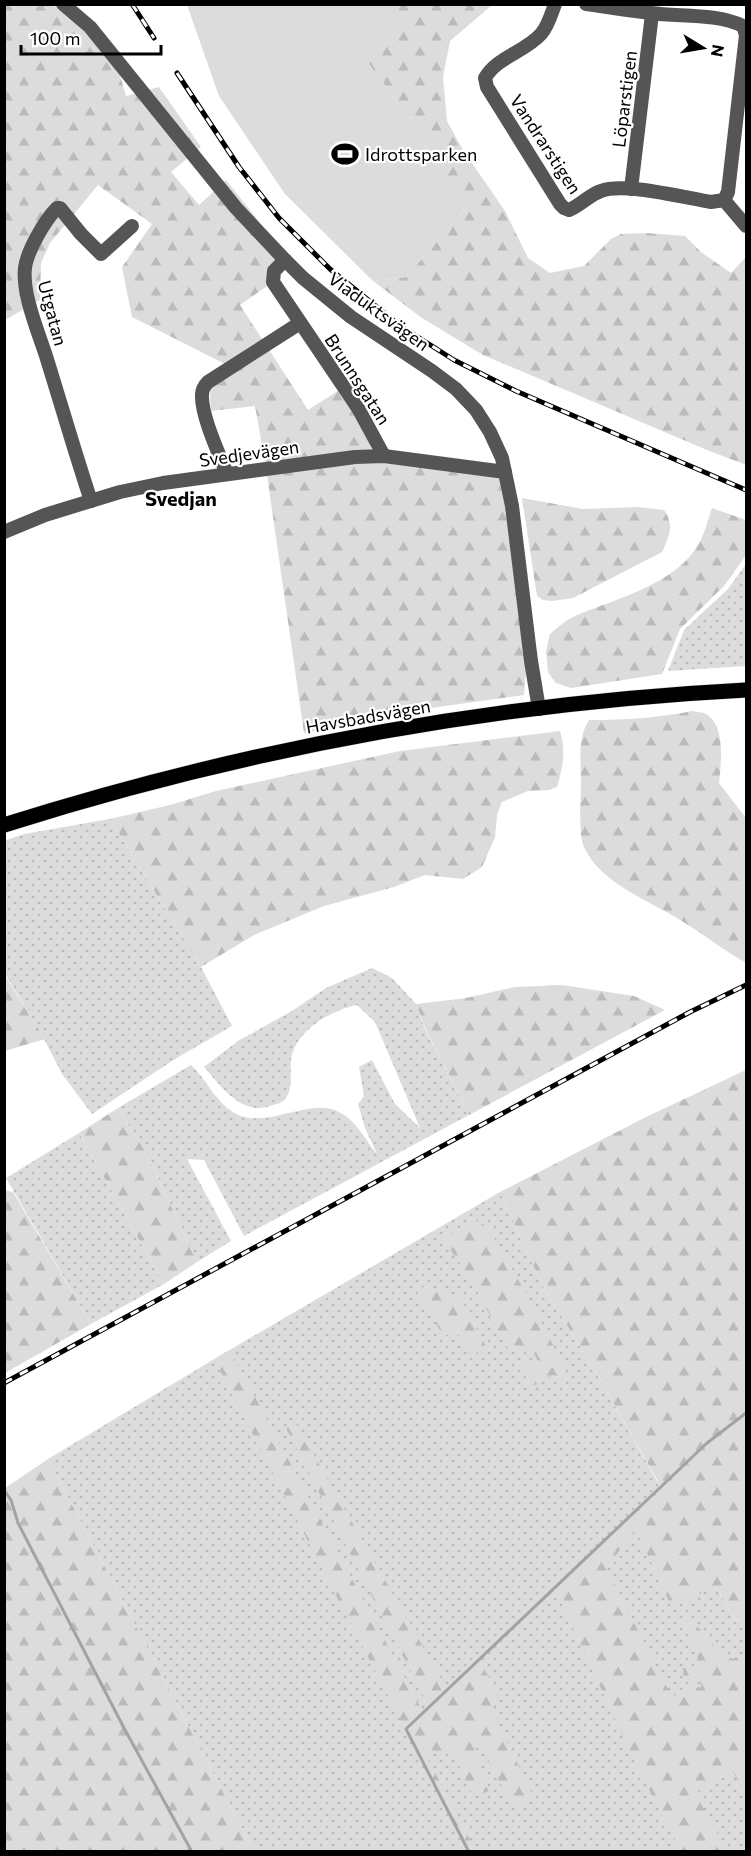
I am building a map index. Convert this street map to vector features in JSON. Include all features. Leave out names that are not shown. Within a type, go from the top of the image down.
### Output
[{"type":"main road","name":"Havsbadsvägen","points":[[4,825],[137,786],[294,749],[436,723],[650,697],[747,690]]},
{"type":"street","name":"Viaduktsvägen","points":[[63,4],[90,27],[236,208],[303,278],[351,317],[456,389],[476,410],[490,432],[502,458],[505,472],[512,506],[539,709]]},
{"type":"street","name":"Vandrarstigen","points":[[555,4],[548,24],[540,36],[488,73],[485,78],[487,87],[564,208],[569,210],[602,190],[631,189],[711,202],[724,200]]},
{"type":"street","points":[[586,4],[652,14],[686,10],[745,26],[740,151],[724,200],[747,226]]},
{"type":"street","name":"Löparstigen","points":[[631,189],[652,14]]},
{"type":"street","name":"Utgatan","points":[[91,501],[27,293],[25,269],[32,246],[57,208],[60,208],[101,254],[132,225]]},
{"type":"street","name":"Brunnsgatan","points":[[285,260],[274,271],[273,282],[358,408],[384,456]]},
{"type":"street","points":[[227,474],[205,411],[201,396],[203,387],[300,323]]},
{"type":"street","name":"Svedjevägen","points":[[4,532],[45,515],[120,492],[163,483],[355,457],[384,456],[505,472]]},
{"type":"green space","points":[[5,5],[51,5],[59,8],[89,32],[117,65],[126,96],[159,87],[201,147],[171,172],[199,205],[226,180],[284,253],[276,280],[240,305],[308,410],[344,387],[369,436],[373,461],[480,474],[513,482],[528,648],[524,695],[431,708],[304,733],[255,406],[211,411],[212,385],[216,375],[225,364],[132,317],[122,267],[152,224],[98,185],[50,243],[41,263],[40,300],[5,320]]},
{"type":"green space","name":"Idrottsparken","points":[[187,5],[388,5],[400,34],[366,60],[407,115],[464,210],[406,277],[373,281],[285,194],[219,96]]},
{"type":"green space","points":[[388,5],[492,5],[450,41],[443,77],[447,121],[463,150],[505,211],[528,258],[550,273],[584,266],[611,239],[621,234],[646,233],[685,236],[701,252],[731,273],[746,257],[746,465],[483,355],[422,318],[373,281],[406,277],[464,210],[407,115],[366,60],[399,34]]},
{"type":"green space","points":[[522,498],[583,509],[638,507],[664,510],[670,526],[669,536],[662,552],[573,598],[543,600],[537,596]]},
{"type":"green space","points":[[712,508],[746,520],[746,555],[724,586],[680,629],[662,674],[571,688],[556,683],[548,672],[546,651],[550,634],[573,617],[645,588],[677,569],[699,543]]},
{"type":"green space","points":[[746,564],[746,666],[668,671],[684,630],[728,589]]},
{"type":"green space","points":[[692,711],[706,714],[717,727],[721,746],[719,783],[746,818],[746,963],[685,923],[615,882],[592,860],[582,841],[580,750],[589,720],[641,718]]},
{"type":"green space","points":[[560,731],[563,759],[557,787],[549,790],[528,791],[502,802],[497,815],[495,837],[482,867],[463,879],[425,875],[394,887],[324,906],[254,935],[201,967],[110,819],[216,791],[400,751]]},
{"type":"green space","points":[[110,819],[201,967],[232,1026],[175,1059],[92,1114],[62,1074],[41,1033],[5,974],[4,841],[24,834]]},
{"type":"green space","points":[[372,968],[392,978],[416,1004],[425,1029],[469,1115],[244,1236],[204,1160],[187,1159],[231,1241],[197,1262],[147,1154],[118,1108],[191,1065],[218,1099],[238,1115],[262,1118],[314,1108],[337,1111],[355,1124],[377,1154],[365,1128],[358,1104],[364,1096],[359,1067],[372,1060],[395,1104],[420,1128],[375,1022],[357,1005],[325,1017],[298,1041],[291,1061],[290,1090],[285,1100],[279,1103],[260,1108],[241,1103],[232,1097],[204,1067],[238,1041],[292,1011],[326,988]]},
{"type":"green space","points":[[4,974],[45,1039],[5,1051],[4,1051]]},
{"type":"green space","points":[[562,985],[634,996],[665,1010],[469,1115],[426,1030],[416,1004],[466,998],[515,987]]},
{"type":"green space","points":[[746,1070],[746,1616],[736,1622],[716,1586],[672,1608],[636,1529],[606,1568],[672,1697],[686,1688],[702,1687],[699,1680],[684,1680],[683,1668],[694,1667],[698,1658],[683,1623],[691,1619],[723,1656],[734,1659],[746,1652],[746,1795],[733,1772],[695,1793],[727,1851],[681,1851],[637,1767],[555,1589],[661,1487],[596,1372],[542,1285],[500,1192],[646,1117]]},
{"type":"green space","points":[[118,1108],[147,1154],[197,1262],[164,1284],[79,1133]]},
{"type":"green space","points":[[79,1133],[164,1284],[91,1324],[6,1178]]},
{"type":"green space","points":[[5,1190],[13,1192],[91,1324],[5,1373]]},
{"type":"green space","points":[[500,1192],[542,1285],[596,1372],[736,1622],[746,1616],[746,1851],[254,1851],[48,1459]]},
{"type":"green space","points":[[473,1219],[488,1227],[537,1313],[565,1370],[560,1382],[553,1375],[531,1387],[519,1364],[538,1362],[535,1355],[507,1347],[471,1280],[443,1239]]},
{"type":"green space","points":[[425,1286],[460,1297],[489,1352],[469,1353],[459,1335],[443,1335],[417,1291]]},
{"type":"green space","points":[[230,1350],[423,1712],[429,1707],[286,1428],[295,1422],[447,1689],[479,1660],[497,1691],[491,1709],[533,1795],[513,1808],[478,1740],[473,1744],[489,1791],[473,1796],[452,1751],[425,1753],[476,1851],[468,1851],[214,1359]]},
{"type":"green space","points":[[48,1459],[254,1851],[5,1851],[5,1488]]},
{"type":"waterway","points":[[469,1852],[406,1729],[707,1443],[746,1413]]},
{"type":"waterway","points":[[4,1490],[11,1500],[18,1523],[124,1728],[192,1852]]},
{"type":"railway","points":[[132,4],[154,38]]},
{"type":"railway","points":[[177,73],[239,167],[279,218],[330,269],[399,325],[454,360],[516,391],[746,490]]},
{"type":"railway","points":[[4,1383],[690,1012],[746,985]]},
{"type":"place","name":"Idrottsparken","points":[[345,154]]},
{"type":"district","name":"Svedjan","points":[[181,498]]}]
